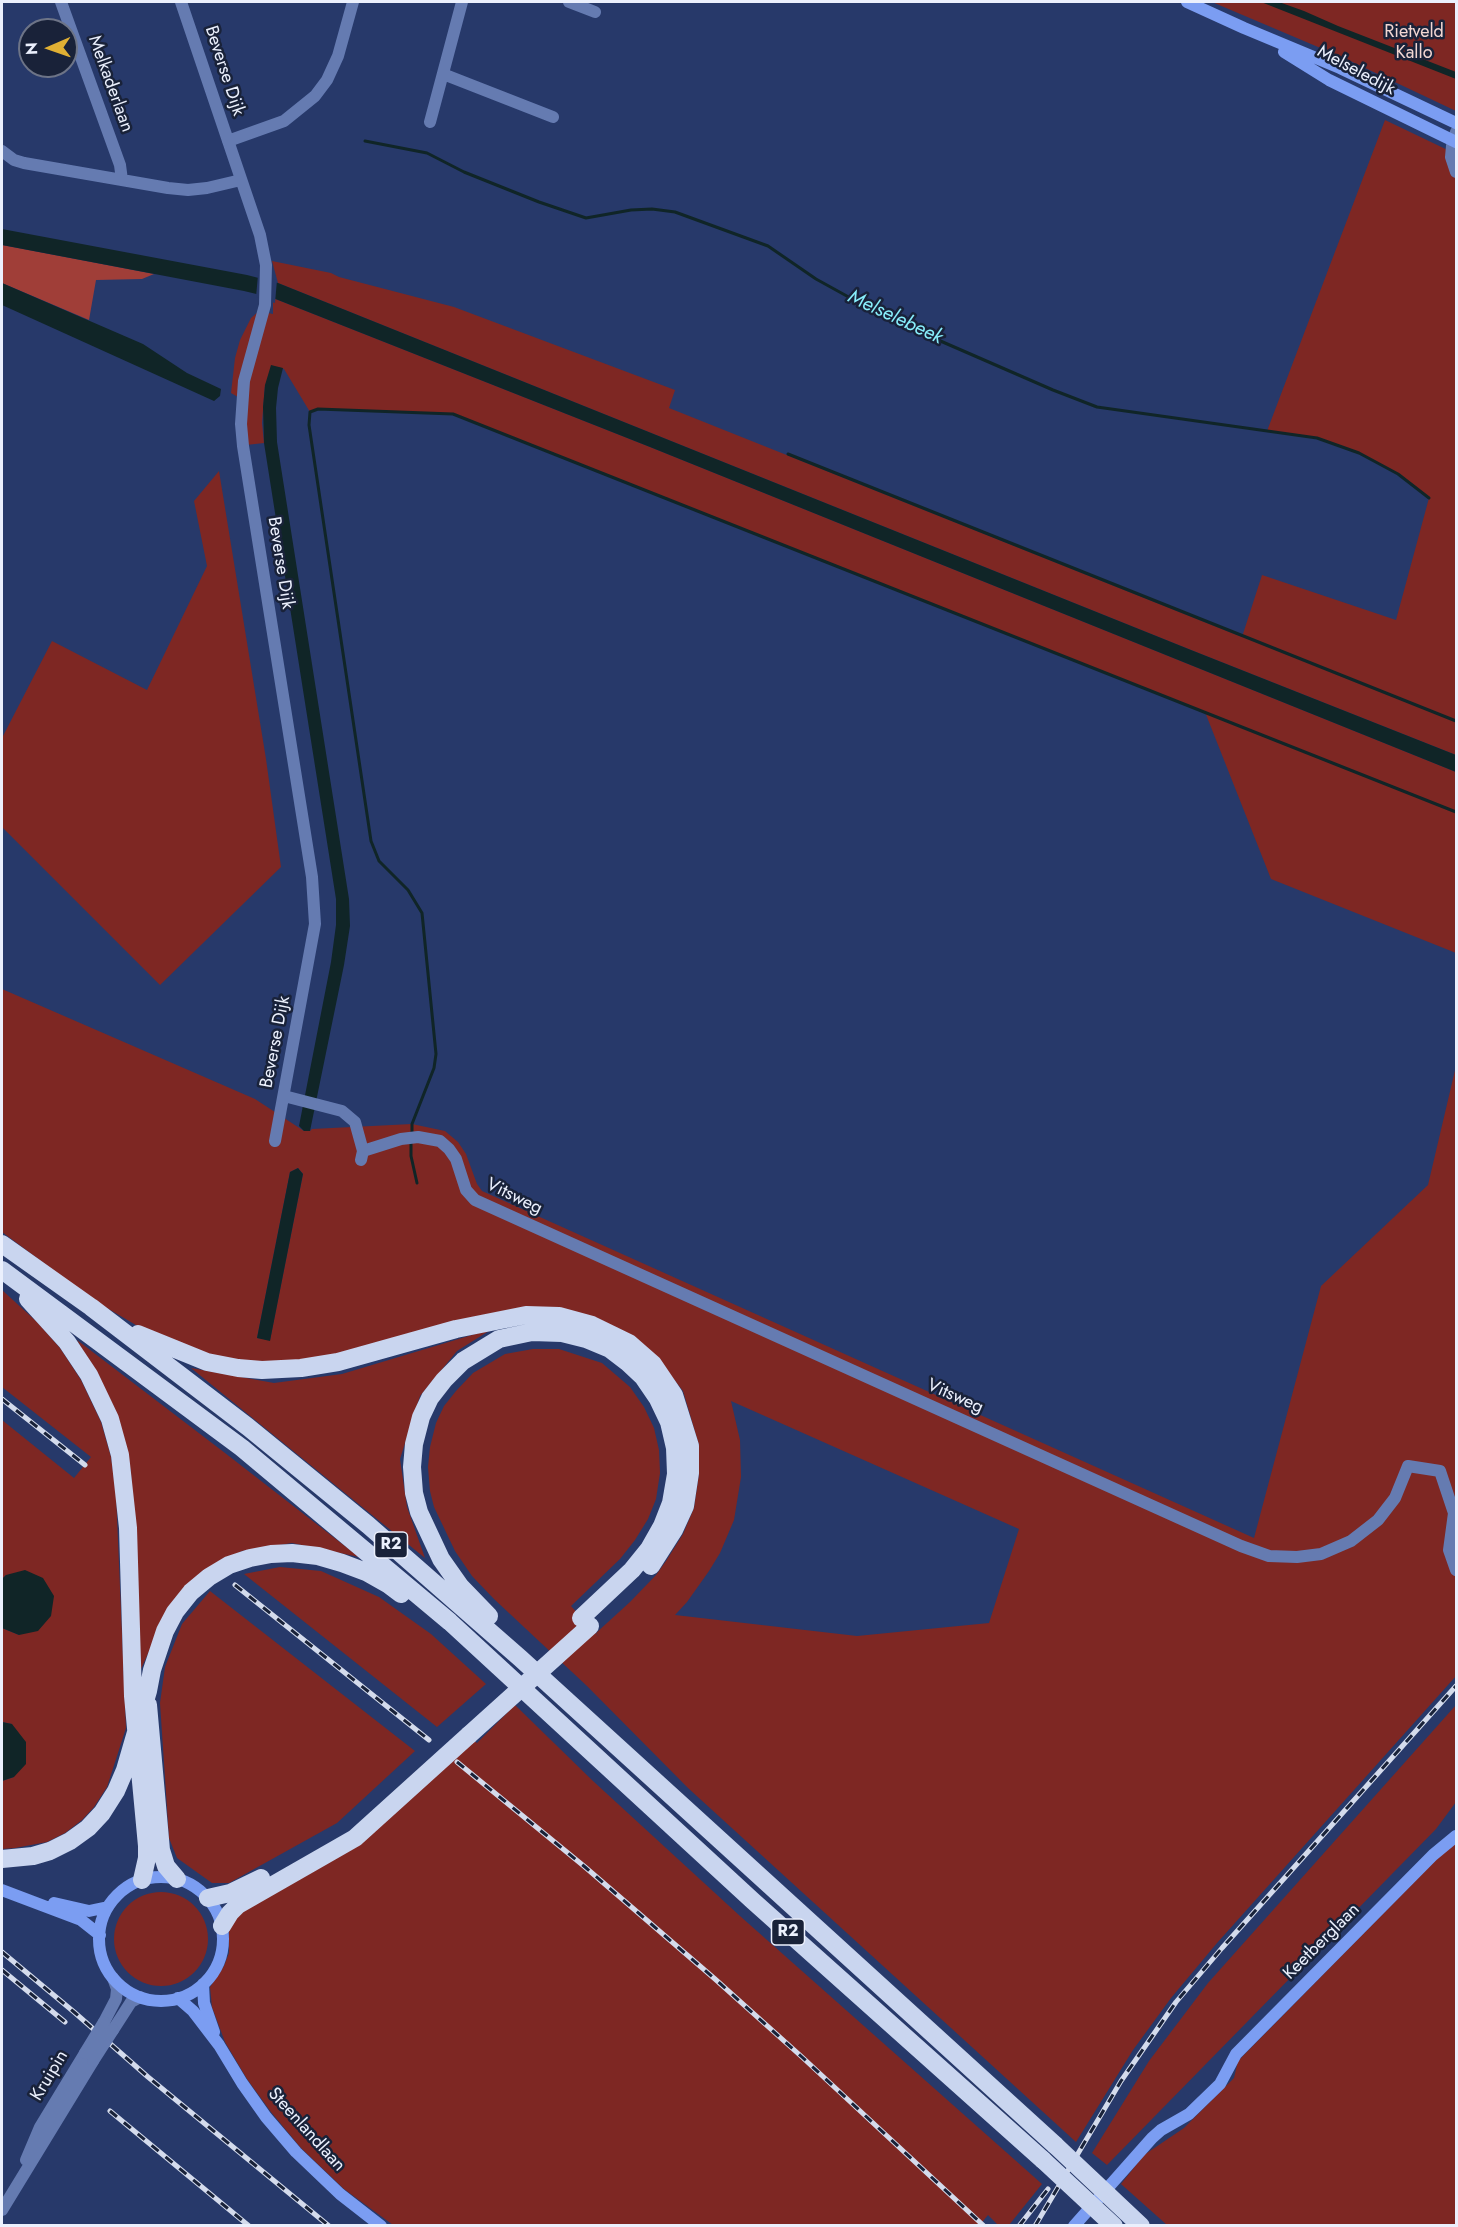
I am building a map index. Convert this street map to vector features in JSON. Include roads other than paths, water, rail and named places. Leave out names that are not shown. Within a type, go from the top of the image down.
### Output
[{"type":"highway","name":"R2","points":[[2,1244],[92,1307],[248,1427],[368,1525],[677,1800],[1141,2226]]},
{"type":"highway","name":"R2","points":[[2,1270],[242,1448],[450,1622],[538,1700],[606,1767],[753,1901],[1114,2226]]},
{"type":"highway","points":[[2,1270],[67,1342],[89,1375],[110,1419],[120,1455],[125,1493],[136,1730],[147,1846],[142,1880]]},
{"type":"highway","points":[[92,1307],[138,1335],[207,1362],[238,1368],[301,1368],[338,1362],[456,1329],[526,1315],[559,1316],[592,1325],[629,1343],[653,1364],[674,1395],[690,1446],[690,1473],[685,1506],[667,1544],[649,1569],[586,1622],[465,1732],[355,1838],[238,1905],[222,1926]]},
{"type":"highway","points":[[586,1622],[649,1549],[662,1526],[671,1503],[676,1474],[675,1448],[669,1422],[658,1399],[643,1377],[610,1349],[586,1339],[561,1333],[532,1332],[499,1339],[463,1361],[430,1398],[421,1417],[414,1444],[412,1467],[414,1493],[419,1512],[441,1560],[460,1587],[576,1698],[677,1800]]},
{"type":"highway","points":[[2,1858],[33,1856],[50,1851],[70,1841],[88,1828],[102,1813],[116,1791],[125,1770],[165,1631],[175,1612],[191,1592],[209,1577],[229,1565],[272,1554],[292,1553],[318,1556],[342,1563],[389,1585],[538,1700]]},
{"type":"highway","points":[[148,1691],[148,1714],[161,1850],[166,1866],[177,1879]]},
{"type":"highway","points":[[208,1898],[242,1888],[347,1829],[465,1732]]},
{"type":"main road","name":"Melseledijk","points":[[1187,2],[1340,68],[1456,123]]},
{"type":"main road","name":"Melseledijk","points":[[1244,28],[1329,80],[1455,138]]},
{"type":"main road","name":"Keetberglaan","points":[[1074,2226],[1161,2130],[1189,2114],[1220,2084],[1236,2054],[1433,1855],[1456,1827]]},
{"type":"main road","name":"Keetberglaan","points":[[1433,1855],[1456,1836]]},
{"type":"main road","points":[[165,1877],[177,1879],[194,1886],[208,1898],[219,1916],[222,1926],[222,1945],[218,1964],[203,1984],[178,1998],[159,2000],[140,1997],[121,1986],[113,1978],[101,1953],[102,1920],[108,1907],[123,1891],[142,1880],[165,1877]]},
{"type":"main road","points":[[2,1890],[81,1920],[100,1935]]},
{"type":"main road","points":[[26,1899],[89,1911],[108,1907]]},
{"type":"main road","name":"Steenlandlaan","points":[[203,1984],[206,2009],[219,2045]]},
{"type":"main road","name":"Steenlandlaan","points":[[178,1998],[193,2011],[219,2045],[248,2092],[296,2152],[340,2194],[381,2226]]},
{"type":"street","name":"Melkaderlaan","points":[[61,2],[120,165],[122,180]]},
{"type":"street","name":"Beverse Dijk","points":[[181,2],[260,235],[267,275],[265,305],[244,381],[241,424],[315,900],[315,924],[310,959],[275,1141]]},
{"type":"street","points":[[228,141],[284,121],[315,96],[327,80],[338,56],[353,2]]},
{"type":"street","points":[[430,122],[462,2]]},
{"type":"street","points":[[568,2],[595,12]]},
{"type":"street","points":[[442,74],[553,117]]},
{"type":"street","points":[[1455,138],[1451,156],[1456,172]]},
{"type":"street","points":[[2,151],[24,163],[188,190],[209,188],[241,180]]},
{"type":"street","name":"Vitsweg","points":[[284,1096],[342,1111],[355,1122],[362,1155],[401,1139],[417,1137],[440,1141],[456,1159],[466,1190],[474,1200],[1241,1546],[1269,1556],[1297,1557],[1321,1554],[1351,1541],[1378,1520],[1395,1498],[1408,1466],[1440,1471],[1454,1513],[1449,1550],[1456,1570]]},
{"type":"street","points":[[108,2026],[116,1999],[117,1989],[113,1978]]},
{"type":"street","points":[[108,2026],[131,2002],[140,1997]]},
{"type":"street","name":"Kruipin","points":[[2,2211],[108,2026]]},
{"type":"waterway","name":"Melselebeek","points":[[365,141],[427,153],[464,172],[586,218],[631,210],[652,209],[675,212],[768,246],[816,279],[883,316],[1097,407],[1317,438],[1359,453],[1398,474],[1429,498]]},
{"type":"waterway","points":[[412,1134],[412,1124],[434,1068],[436,1054],[422,913],[408,890],[379,861],[371,841],[309,425],[310,412],[318,409],[453,414],[1456,812]]},
{"type":"waterway","points":[[788,454],[1456,721]]},
{"type":"waterway","points":[[411,1141],[411,1156],[417,1183]]},
{"type":"railway","points":[[2,1399],[85,1465]]},
{"type":"railway","points":[[235,1585],[429,1740]]},
{"type":"railway","points":[[1035,2226],[1121,2081],[1176,2002],[1456,1686]]},
{"type":"railway","points":[[457,1762],[585,1867],[715,1979],[984,2226]]},
{"type":"railway","points":[[2,1952],[148,2077],[329,2226]]},
{"type":"railway","points":[[2,1970],[65,2022]]},
{"type":"railway","points":[[110,2111],[249,2226]]},
{"type":"railway","points":[[1019,2226],[1048,2189]]},
{"type":"park label","name":"Rietveld Kallo","points":[[1414,43]]}]
